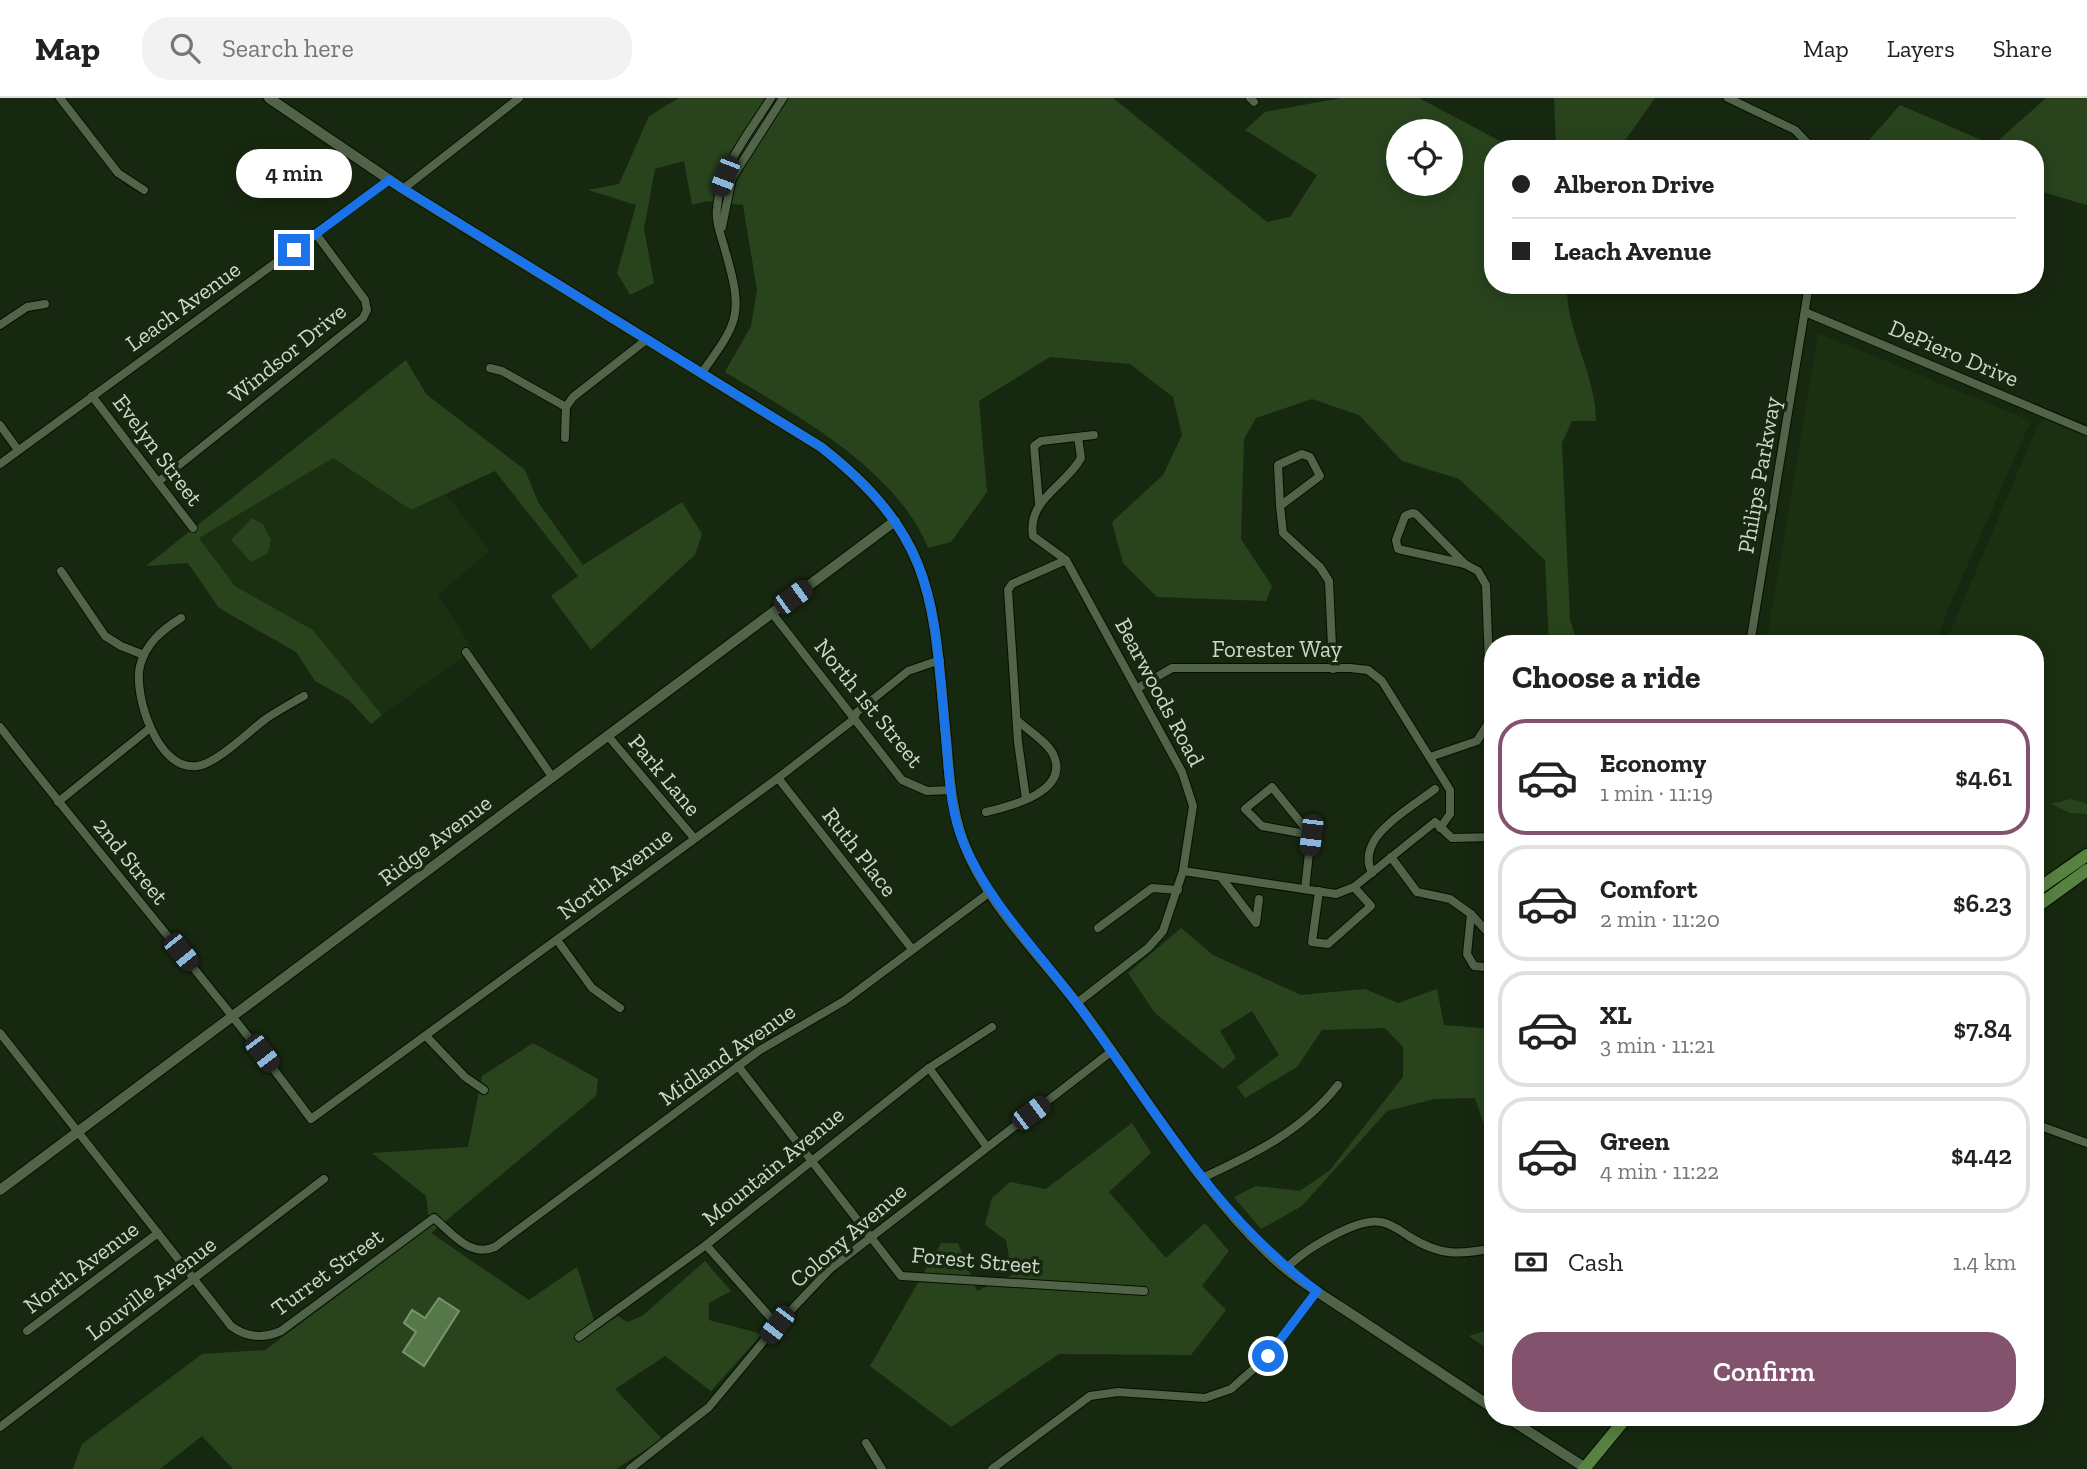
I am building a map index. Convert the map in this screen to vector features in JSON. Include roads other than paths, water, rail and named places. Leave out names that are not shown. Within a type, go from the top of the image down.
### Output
[{"type":"main road","points":[[2044,885],[2087,855]]},
{"type":"main road","points":[[2044,901],[2087,870]]},
{"type":"main road","points":[[1586,1469],[1620,1426]]},
{"type":"street","points":[[60,98],[118,173],[144,190]]},
{"type":"street","points":[[269,98],[403,189],[821,447],[864,484],[895,521],[912,547],[929,590],[940,660],[951,790],[964,843],[990,892],[1077,1003],[1202,1178],[1258,1242],[1286,1269],[1317,1291],[1484,1402]]},
{"type":"street","points":[[403,189],[519,98]]},
{"type":"street","points":[[701,374],[728,336],[737,313],[736,286],[716,211],[720,190],[730,163],[771,98]]},
{"type":"street","points":[[720,233],[732,178],[783,98]]},
{"type":"street","points":[[1728,98],[1795,130],[1804,140]]},
{"type":"street","name":"Leach Avenue","points":[[0,464],[389,180]]},
{"type":"street","name":"Windsor Drive","points":[[158,482],[363,318],[367,310],[365,300],[316,234]]},
{"type":"street","name":"Philips Parkway","points":[[1751,635],[1808,294]]},
{"type":"street","points":[[0,325],[27,307],[45,304]]},
{"type":"street","name":"DePiero Drive","points":[[1805,312],[2087,431]]},
{"type":"street","points":[[565,438],[566,407],[582,387],[646,340]]},
{"type":"street","points":[[490,368],[502,371],[566,407]]},
{"type":"street","name":"Evelyn Street","points":[[92,396],[193,528]]},
{"type":"street","points":[[0,425],[18,450]]},
{"type":"street","name":"Bearwoods Road","points":[[1077,1003],[1148,948],[1163,931],[1183,871],[1192,806],[1182,772],[1066,560],[1033,536],[1032,520],[1039,505],[1041,491],[1034,446],[1041,441],[1094,435]]},
{"type":"street","points":[[1039,505],[1077,465],[1082,452],[1078,437]]},
{"type":"street","points":[[1280,506],[1320,476],[1321,471],[1306,455],[1278,465],[1280,506],[1283,533],[1320,568],[1329,581],[1333,669]]},
{"type":"street","points":[[1465,564],[1416,514],[1405,516],[1396,540],[1398,549],[1465,564],[1478,571],[1486,585],[1488,635]]},
{"type":"street","name":"Ridge Avenue","points":[[0,1190],[895,521]]},
{"type":"street","points":[[1026,799],[1021,771],[1008,590],[1012,584],[1066,560]]},
{"type":"street","points":[[61,571],[105,636],[144,655]]},
{"type":"street","name":"North 1st Street","points":[[772,613],[902,780],[927,791],[951,790]]},
{"type":"street","points":[[181,618],[158,635],[144,655],[138,688],[150,728],[177,762],[200,766],[304,696]]},
{"type":"street","points":[[466,652],[553,778]]},
{"type":"street","name":"North Avenue","points":[[311,1119],[778,778],[853,720],[858,712],[908,671],[940,660]]},
{"type":"street","name":"Forester Way","points":[[1138,688],[1172,668],[1359,668],[1376,675],[1430,757],[1452,798],[1450,814],[1440,828]]},
{"type":"street","points":[[986,811],[1026,799],[1052,783],[1058,769],[1053,752],[1018,721]]},
{"type":"street","name":"2nd Street","points":[[0,726],[58,802],[234,1016],[311,1119]]},
{"type":"street","points":[[58,802],[150,728]]},
{"type":"street","points":[[1430,757],[1477,741],[1484,730]]},
{"type":"street","name":"Park Lane","points":[[608,736],[694,838]]},
{"type":"street","name":"Ruth Place","points":[[778,778],[912,949]]},
{"type":"street","points":[[1305,889],[1311,835],[1272,788],[1245,808],[1262,826],[1311,835]]},
{"type":"street","points":[[1372,873],[1367,858],[1371,843],[1435,789]]},
{"type":"street","points":[[1183,871],[1336,894],[1354,887],[1435,822],[1452,838],[1484,837]]},
{"type":"street","points":[[1391,858],[1417,892],[1450,899],[1471,914],[1484,928]]},
{"type":"street","points":[[1221,877],[1256,923],[1259,899]]},
{"type":"street","points":[[1319,891],[1312,942],[1328,944],[1371,906],[1354,887]]},
{"type":"street","points":[[1098,928],[1152,888],[1178,890]]},
{"type":"street","name":"Midland Avenue","points":[[488,1250],[738,1066],[844,1001],[990,892]]},
{"type":"street","points":[[1471,914],[1468,957],[1474,966],[1484,967]]},
{"type":"street","points":[[557,940],[592,988],[620,1008]]},
{"type":"street","name":"Mountain Avenue","points":[[579,1337],[706,1245],[929,1069],[992,1027]]},
{"type":"street","points":[[0,1033],[76,1133],[195,1279]]},
{"type":"street","points":[[426,1036],[465,1077],[484,1090]]},
{"type":"street","name":"Colony Avenue","points":[[630,1469],[709,1407],[777,1325],[830,1269],[1112,1051]]},
{"type":"street","name":"Forest Street","points":[[738,1066],[901,1276],[1144,1291]]},
{"type":"street","points":[[929,1069],[987,1147]]},
{"type":"street","points":[[1202,1178],[1286,1135],[1317,1110],[1338,1084]]},
{"type":"street","points":[[2044,1127],[2087,1143]]},
{"type":"street","name":"Louville Avenue","points":[[0,1427],[324,1179]]},
{"type":"street","name":"Turret Street","points":[[195,1279],[231,1326],[248,1335],[265,1336],[281,1331],[434,1218],[467,1247],[488,1250]]},
{"type":"street","points":[[1286,1269],[1302,1253],[1371,1221],[1392,1226],[1443,1253],[1465,1254],[1484,1250]]},
{"type":"street","name":"North Avenue","points":[[27,1331],[158,1233]]},
{"type":"street","points":[[706,1245],[777,1325]]},
{"type":"street","points":[[992,1469],[1090,1396],[1118,1392],[1205,1398],[1231,1389],[1268,1356],[1317,1291]]},
{"type":"street","points":[[1520,1426],[1586,1469]]},
{"type":"street","points":[[866,1443],[882,1469]]}]
